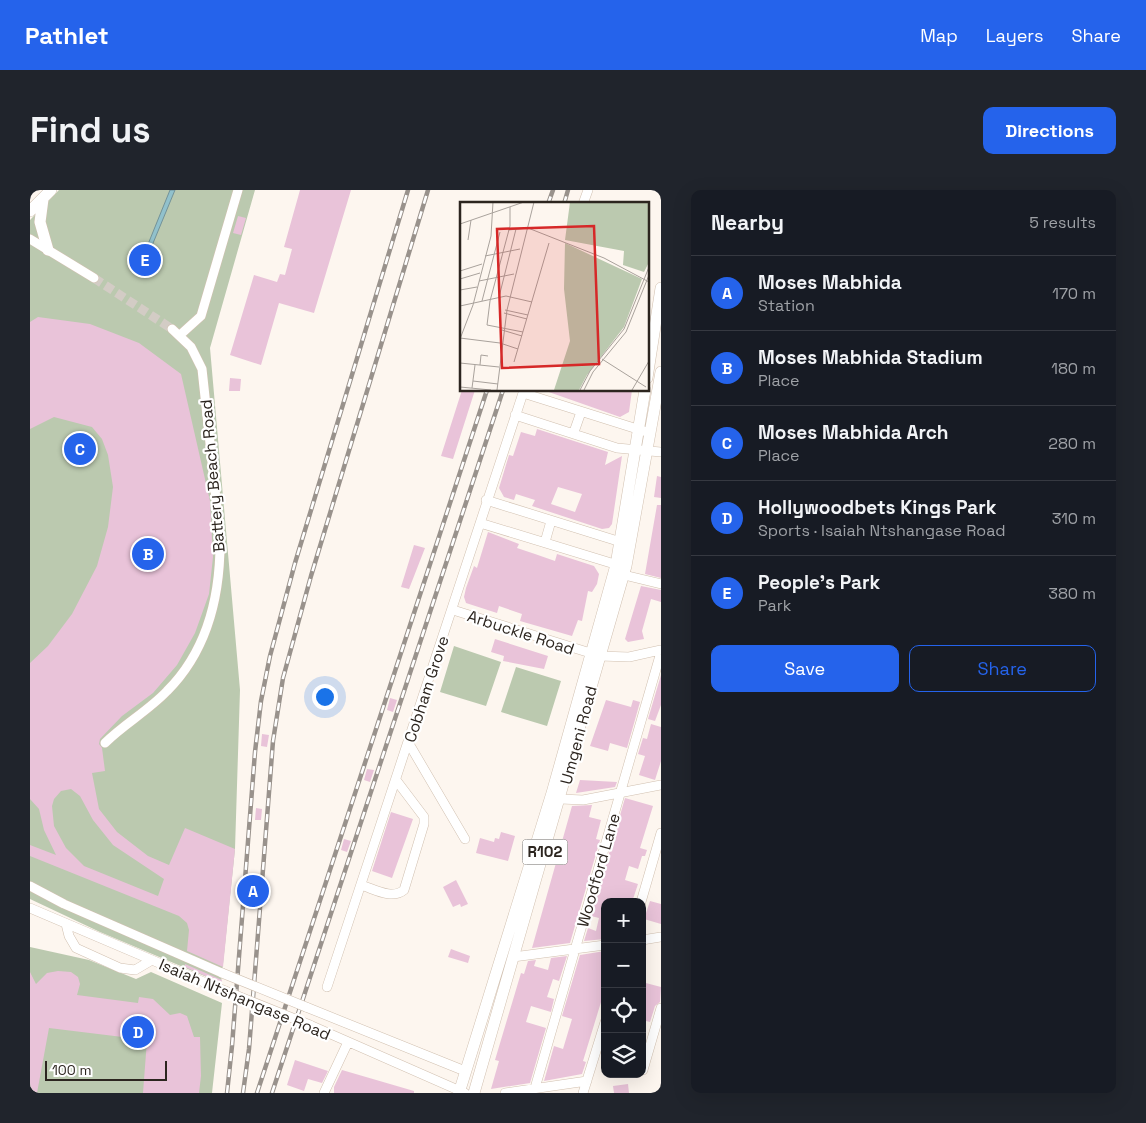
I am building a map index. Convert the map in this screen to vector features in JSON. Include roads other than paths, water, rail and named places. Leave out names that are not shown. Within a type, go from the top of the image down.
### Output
[{"type":"main road","points":[[30,211],[47,194]]},
{"type":"main road","points":[[47,194],[40,222],[48,250]]},
{"type":"main road","points":[[648,374],[654,347],[661,288]]},
{"type":"main road","name":"Umgeni Road","points":[[626,543],[647,451],[654,430],[661,372]]},
{"type":"main road","name":"Umgeni Road","points":[[461,1092],[622,569],[635,450],[645,391]]},
{"type":"main road","name":"Umgeni Road","points":[[474,1093],[561,799],[595,655]]},
{"type":"street","points":[[180,335],[201,316],[238,190]]},
{"type":"street","points":[[584,202],[588,190]]},
{"type":"street","points":[[30,239],[94,278]]},
{"type":"street","name":"Battery Beach Road","points":[[105,743],[149,708],[177,679],[202,640],[215,602],[220,563],[220,536],[203,376],[198,359],[180,335],[172,329]]},
{"type":"street","points":[[523,391],[638,430],[654,430]]},
{"type":"street","name":"Cobham Grove","points":[[326,987],[523,391]]},
{"type":"street","points":[[574,432],[581,412]]},
{"type":"street","points":[[515,415],[574,432],[617,448],[661,452]]},
{"type":"street","points":[[486,500],[626,543]]},
{"type":"street","points":[[545,542],[551,521]]},
{"type":"street","points":[[480,523],[545,542],[661,584]]},
{"type":"street","name":"Arbuckle Road","points":[[452,610],[595,655],[629,657],[661,651]]},
{"type":"street","name":"Woodford Lane","points":[[535,1088],[661,651]]},
{"type":"street","points":[[408,742],[465,838]]},
{"type":"street","points":[[361,885],[390,894],[398,894],[404,890],[424,824],[424,817],[396,780]]},
{"type":"street","points":[[561,799],[575,801],[661,785]]},
{"type":"street","points":[[642,898],[661,832]]},
{"type":"street","points":[[30,886],[64,904],[222,973],[460,1069]]},
{"type":"street","name":"Isaiah Ntshangase Road","points":[[30,908],[310,1025],[461,1092]]},
{"type":"street","points":[[66,924],[68,936],[76,948],[120,968],[135,970],[152,960]]},
{"type":"street","points":[[646,939],[661,937]]},
{"type":"street","points":[[514,957],[601,946]]},
{"type":"street","points":[[646,1060],[661,1008]]},
{"type":"street","points":[[582,1093],[602,1033]]},
{"type":"street","points":[[324,1093],[348,1042]]},
{"type":"street","points":[[505,1093],[587,1081]]},
{"type":"water","points":[[170,190],[175,190],[144,265],[140,264]]},
{"type":"tunnel","points":[[94,278],[172,329]]},
{"type":"railway","points":[[227,1093],[255,752],[261,701],[270,656],[295,563],[408,190]]},
{"type":"railway","points":[[243,1093],[249,1049],[273,741],[283,678],[311,576],[428,190]]},
{"type":"railway","points":[[549,202],[553,190]]},
{"type":"railway","points":[[565,202],[568,190]]},
{"type":"railway","points":[[257,1093],[487,391]]},
{"type":"railway","points":[[272,1093],[503,391]]},
{"type":"place","name":"People's Park","points":[[145,260]]},
{"type":"place","name":"Moses Mabhida Arch","points":[[80,449]]},
{"type":"place","name":"Moses Mabhida Stadium","points":[[148,554]]},
{"type":"place","name":"Moses Mabhida","points":[[253,891]]},
{"type":"place","name":"Hollywoodbets Kings Park","points":[[138,1032]]}]
